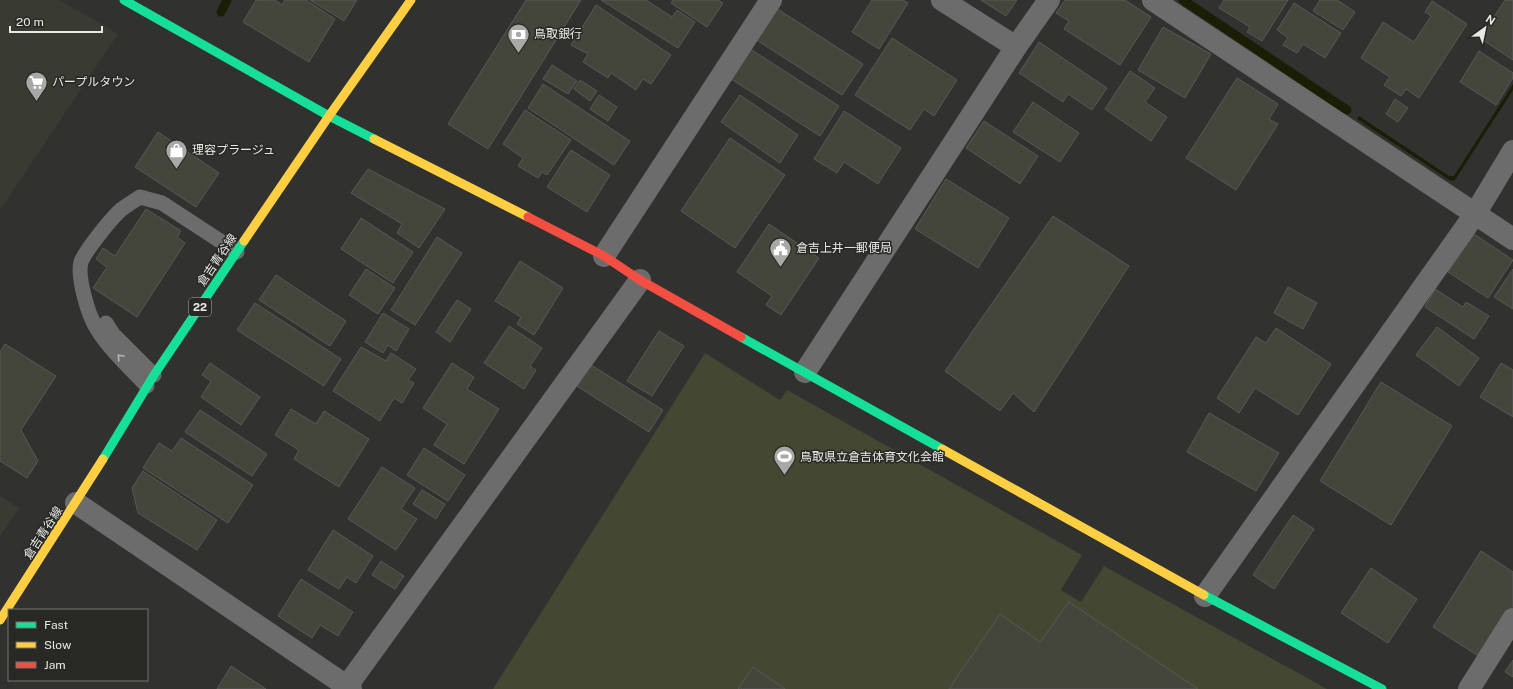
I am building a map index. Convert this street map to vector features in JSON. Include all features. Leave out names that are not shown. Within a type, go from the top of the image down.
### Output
[{"type":"street","points":[[124,0],[329,116],[604,256],[640,280],[1205,596],[1382,689]]},
{"type":"street","name":"倉吉青谷線","points":[[0,620],[76,503],[150,381],[329,116],[411,0]]},
{"type":"street","points":[[604,256],[771,0]]},
{"type":"street","points":[[942,0],[1016,47]]},
{"type":"street","points":[[805,372],[1048,0]]},
{"type":"street","points":[[1153,0],[1513,239]]},
{"type":"street","points":[[1205,596],[1475,214],[1513,151]]},
{"type":"street","points":[[76,503],[349,688],[640,280]]},
{"type":"street","points":[[1469,689],[1513,619]]},
{"type":"lane","points":[[150,381],[109,346],[96,328],[87,307],[82,283],[81,262],[96,239],[121,209],[140,196],[162,203],[235,256]]},
{"type":"shaded area","name":"パープルタウン","points":[[0,0],[59,0],[118,34],[0,210]]},
{"type":"shaded area","points":[[1513,84],[1513,90],[1455,180],[1451,181],[1357,119],[1359,116],[1449,176],[1454,176]]},
{"type":"shaded area","name":"鳥取県立倉吉体育文化会館","points":[[705,353],[780,400],[787,390],[1082,555],[1061,590],[1081,602],[1104,566],[1327,689],[493,689]]},
{"type":"shaded area","points":[[0,496],[19,508],[0,536]]},
{"type":"building","points":[[256,0],[275,0],[282,5],[285,0],[306,0],[335,19],[309,62],[243,22]]},
{"type":"building","points":[[310,0],[357,0],[344,21]]},
{"type":"building","points":[[526,0],[581,0],[488,149],[448,124]]},
{"type":"building","points":[[601,0],[646,0],[672,17],[677,10],[695,22],[678,48]]},
{"type":"building","points":[[673,0],[718,0],[723,3],[707,27],[671,3]]},
{"type":"building","points":[[872,0],[903,0],[908,3],[879,49],[852,32]]},
{"type":"building","points":[[981,0],[1017,0],[1006,16]]},
{"type":"building","points":[[1065,0],[1125,0],[1151,17],[1120,65],[1064,29],[1069,21],[1056,13]]},
{"type":"building","points":[[1224,0],[1288,0],[1262,41],[1247,32],[1250,27],[1219,8]]},
{"type":"building","points":[[1320,0],[1337,0],[1355,12],[1343,30],[1313,11]]},
{"type":"building","points":[[1505,0],[1513,0],[1513,60],[1480,38]]},
{"type":"building","points":[[1432,1],[1467,24],[1419,98],[1406,89],[1401,96],[1384,85],[1390,77],[1361,58],[1383,22],[1414,42],[1431,16],[1425,12]]},
{"type":"building","points":[[1294,3],[1341,33],[1325,58],[1303,44],[1297,53],[1283,45],[1288,38],[1277,30]]},
{"type":"building","points":[[596,5],[671,55],[651,84],[643,79],[636,90],[611,73],[608,78],[583,62],[588,54],[571,45]]},
{"type":"building","points":[[776,8],[863,64],[842,95],[755,39]]},
{"type":"building","points":[[1163,27],[1211,54],[1185,98],[1138,70]]},
{"type":"building","points":[[892,38],[957,80],[934,116],[924,109],[910,130],[855,95]]},
{"type":"building","points":[[1039,42],[1107,88],[1092,110],[1068,94],[1063,102],[1019,73]]},
{"type":"building","points":[[750,49],[839,106],[820,136],[731,79]]},
{"type":"building","points":[[1479,51],[1513,73],[1513,78],[1496,105],[1460,82]]},
{"type":"building","points":[[552,65],[577,81],[568,94],[543,79]]},
{"type":"building","points":[[1130,71],[1155,88],[1145,102],[1167,117],[1151,141],[1105,109]]},
{"type":"building","points":[[1237,78],[1278,104],[1269,119],[1278,124],[1236,190],[1186,158]]},
{"type":"building","points":[[580,80],[597,91],[590,101],[574,89]]},
{"type":"building","points":[[543,84],[630,141],[614,165],[528,108]]},
{"type":"building","points":[[599,95],[617,107],[608,121],[590,109]]},
{"type":"building","points":[[740,95],[798,135],[780,163],[721,122]]},
{"type":"building","points":[[1395,99],[1408,108],[1398,122],[1386,114]]},
{"type":"building","points":[[1033,102],[1079,133],[1060,162],[1013,132]]},
{"type":"building","points":[[525,110],[571,140],[547,175],[542,172],[538,178],[518,166],[523,158],[503,144]]},
{"type":"building","points":[[844,111],[901,148],[878,184],[844,162],[837,173],[814,159]]},
{"type":"building","points":[[984,121],[1038,156],[1020,184],[966,148]]},
{"type":"building","points":[[158,132],[219,173],[196,207],[135,167]]},
{"type":"building","points":[[730,138],[785,175],[735,248],[681,211]]},
{"type":"building","points":[[571,150],[610,175],[587,212],[547,187]]},
{"type":"building","points":[[368,169],[445,209],[419,248],[397,233],[402,224],[351,193]]},
{"type":"building","points":[[946,179],[1009,218],[978,268],[915,229]]},
{"type":"building","points":[[146,209],[181,231],[177,237],[185,243],[137,317],[93,288],[107,267],[96,259],[103,248],[115,256]]},
{"type":"building","points":[[1053,216],[1129,266],[1034,412],[1013,393],[1000,411],[945,371]]},
{"type":"building","points":[[361,218],[413,252],[393,283],[341,249]]},
{"type":"building","points":[[769,224],[819,258],[781,315],[766,305],[772,296],[737,272]]},
{"type":"building","points":[[1474,234],[1513,260],[1488,298],[1448,272]]},
{"type":"building","points":[[437,237],[462,253],[415,325],[391,310]]},
{"type":"building","points":[[520,261],[563,288],[534,335],[517,324],[521,317],[495,301]]},
{"type":"building","points":[[366,269],[395,288],[378,314],[349,295]]},
{"type":"building","points":[[1513,269],[1513,309],[1494,297]]},
{"type":"building","points":[[276,275],[346,321],[330,346],[259,300]]},
{"type":"building","points":[[1288,287],[1317,303],[1303,329],[1274,313]]},
{"type":"building","points":[[1435,289],[1463,307],[1466,302],[1489,316],[1474,339],[1425,307]]},
{"type":"building","points":[[457,300],[471,309],[450,342],[436,332]]},
{"type":"building","points":[[255,303],[341,359],[324,386],[237,330]]},
{"type":"building","points":[[383,313],[409,329],[396,351],[388,345],[383,353],[365,342]]},
{"type":"building","points":[[509,326],[542,348],[530,366],[536,370],[524,389],[484,363]]},
{"type":"building","points":[[1437,327],[1479,358],[1459,386],[1416,355]]},
{"type":"building","points":[[1276,328],[1331,364],[1298,415],[1255,388],[1239,413],[1217,398],[1256,337],[1266,343]]},
{"type":"building","points":[[659,331],[684,346],[652,396],[627,381]]},
{"type":"building","points":[[5,344],[56,376],[21,430],[38,461],[27,478],[0,461],[0,352]]},
{"type":"building","points":[[361,347],[386,361],[391,353],[416,369],[408,380],[414,383],[402,403],[394,398],[380,421],[333,391]]},
{"type":"building","points":[[583,360],[663,410],[649,432],[569,381]]},
{"type":"building","points":[[210,363],[260,397],[241,425],[201,397],[211,381],[202,375]]},
{"type":"building","points":[[452,363],[474,377],[467,389],[499,409],[464,464],[434,445],[447,424],[423,408]]},
{"type":"building","points":[[1501,363],[1513,370],[1513,417],[1480,397]]},
{"type":"building","points":[[1381,382],[1452,426],[1391,525],[1320,481]]},
{"type":"building","points":[[291,409],[316,424],[324,411],[369,439],[339,487],[294,459],[299,450],[275,435]]},
{"type":"building","points":[[200,410],[267,454],[252,476],[185,432]]},
{"type":"building","points":[[1209,413],[1279,453],[1256,491],[1187,452]]},
{"type":"building","points":[[181,438],[253,485],[228,523],[143,468],[159,443],[172,451]]},
{"type":"building","points":[[424,448],[465,475],[448,501],[407,475]]},
{"type":"building","points":[[382,467],[415,488],[401,509],[417,519],[396,550],[348,519]]},
{"type":"building","points":[[143,471],[217,520],[197,550],[138,513],[132,488]]},
{"type":"building","points":[[422,490],[445,504],[436,519],[413,504]]},
{"type":"building","points":[[1293,515],[1314,529],[1274,589],[1253,575]]},
{"type":"building","points":[[333,530],[373,556],[356,583],[347,577],[339,589],[308,570]]},
{"type":"building","points":[[1481,551],[1513,572],[1513,606],[1480,657],[1433,627]]},
{"type":"building","points":[[381,561],[404,576],[395,589],[372,575]]},
{"type":"building","points":[[1371,568],[1417,599],[1388,643],[1341,613]]},
{"type":"building","points":[[301,579],[353,612],[338,636],[320,625],[312,638],[278,616]]},
{"type":"building","points":[[1069,602],[1198,689],[949,689],[1000,614],[1040,642]]},
{"type":"building","points":[[1513,660],[1513,677],[1505,672]]},
{"type":"building","points":[[231,666],[266,689],[217,689]]},
{"type":"building","points":[[753,667],[785,689],[738,689]]},
{"type":"waterway","points":[[221,12],[227,0]]},
{"type":"waterway","points":[[1183,0],[1347,110]]},
{"type":"traffic: fast","points":[[124,0],[329,116],[374,139]]},
{"type":"traffic: fast","points":[[103,459],[154,375],[244,241]]},
{"type":"traffic: fast","points":[[741,337],[942,449]]},
{"type":"traffic: fast","points":[[1204,595],[1382,689]]},
{"type":"traffic: slow","points":[[244,241],[329,116],[411,0]]},
{"type":"traffic: slow","points":[[374,139],[528,217]]},
{"type":"traffic: slow","points":[[942,449],[1204,595]]},
{"type":"traffic: slow","points":[[0,620],[103,459]]},
{"type":"traffic: jam","points":[[528,217],[604,256],[640,280],[741,337]]},
{"type":"place","name":"鳥取銀行","points":[[519,54]]},
{"type":"place","name":"パープルタウン","points":[[36,102]]},
{"type":"place","name":"理容プラージュ","points":[[176,170]]},
{"type":"place","name":"倉吉上井一郵便局","points":[[780,268]]},
{"type":"place","name":"鳥取県立倉吉体育文化会館","points":[[785,476]]}]
